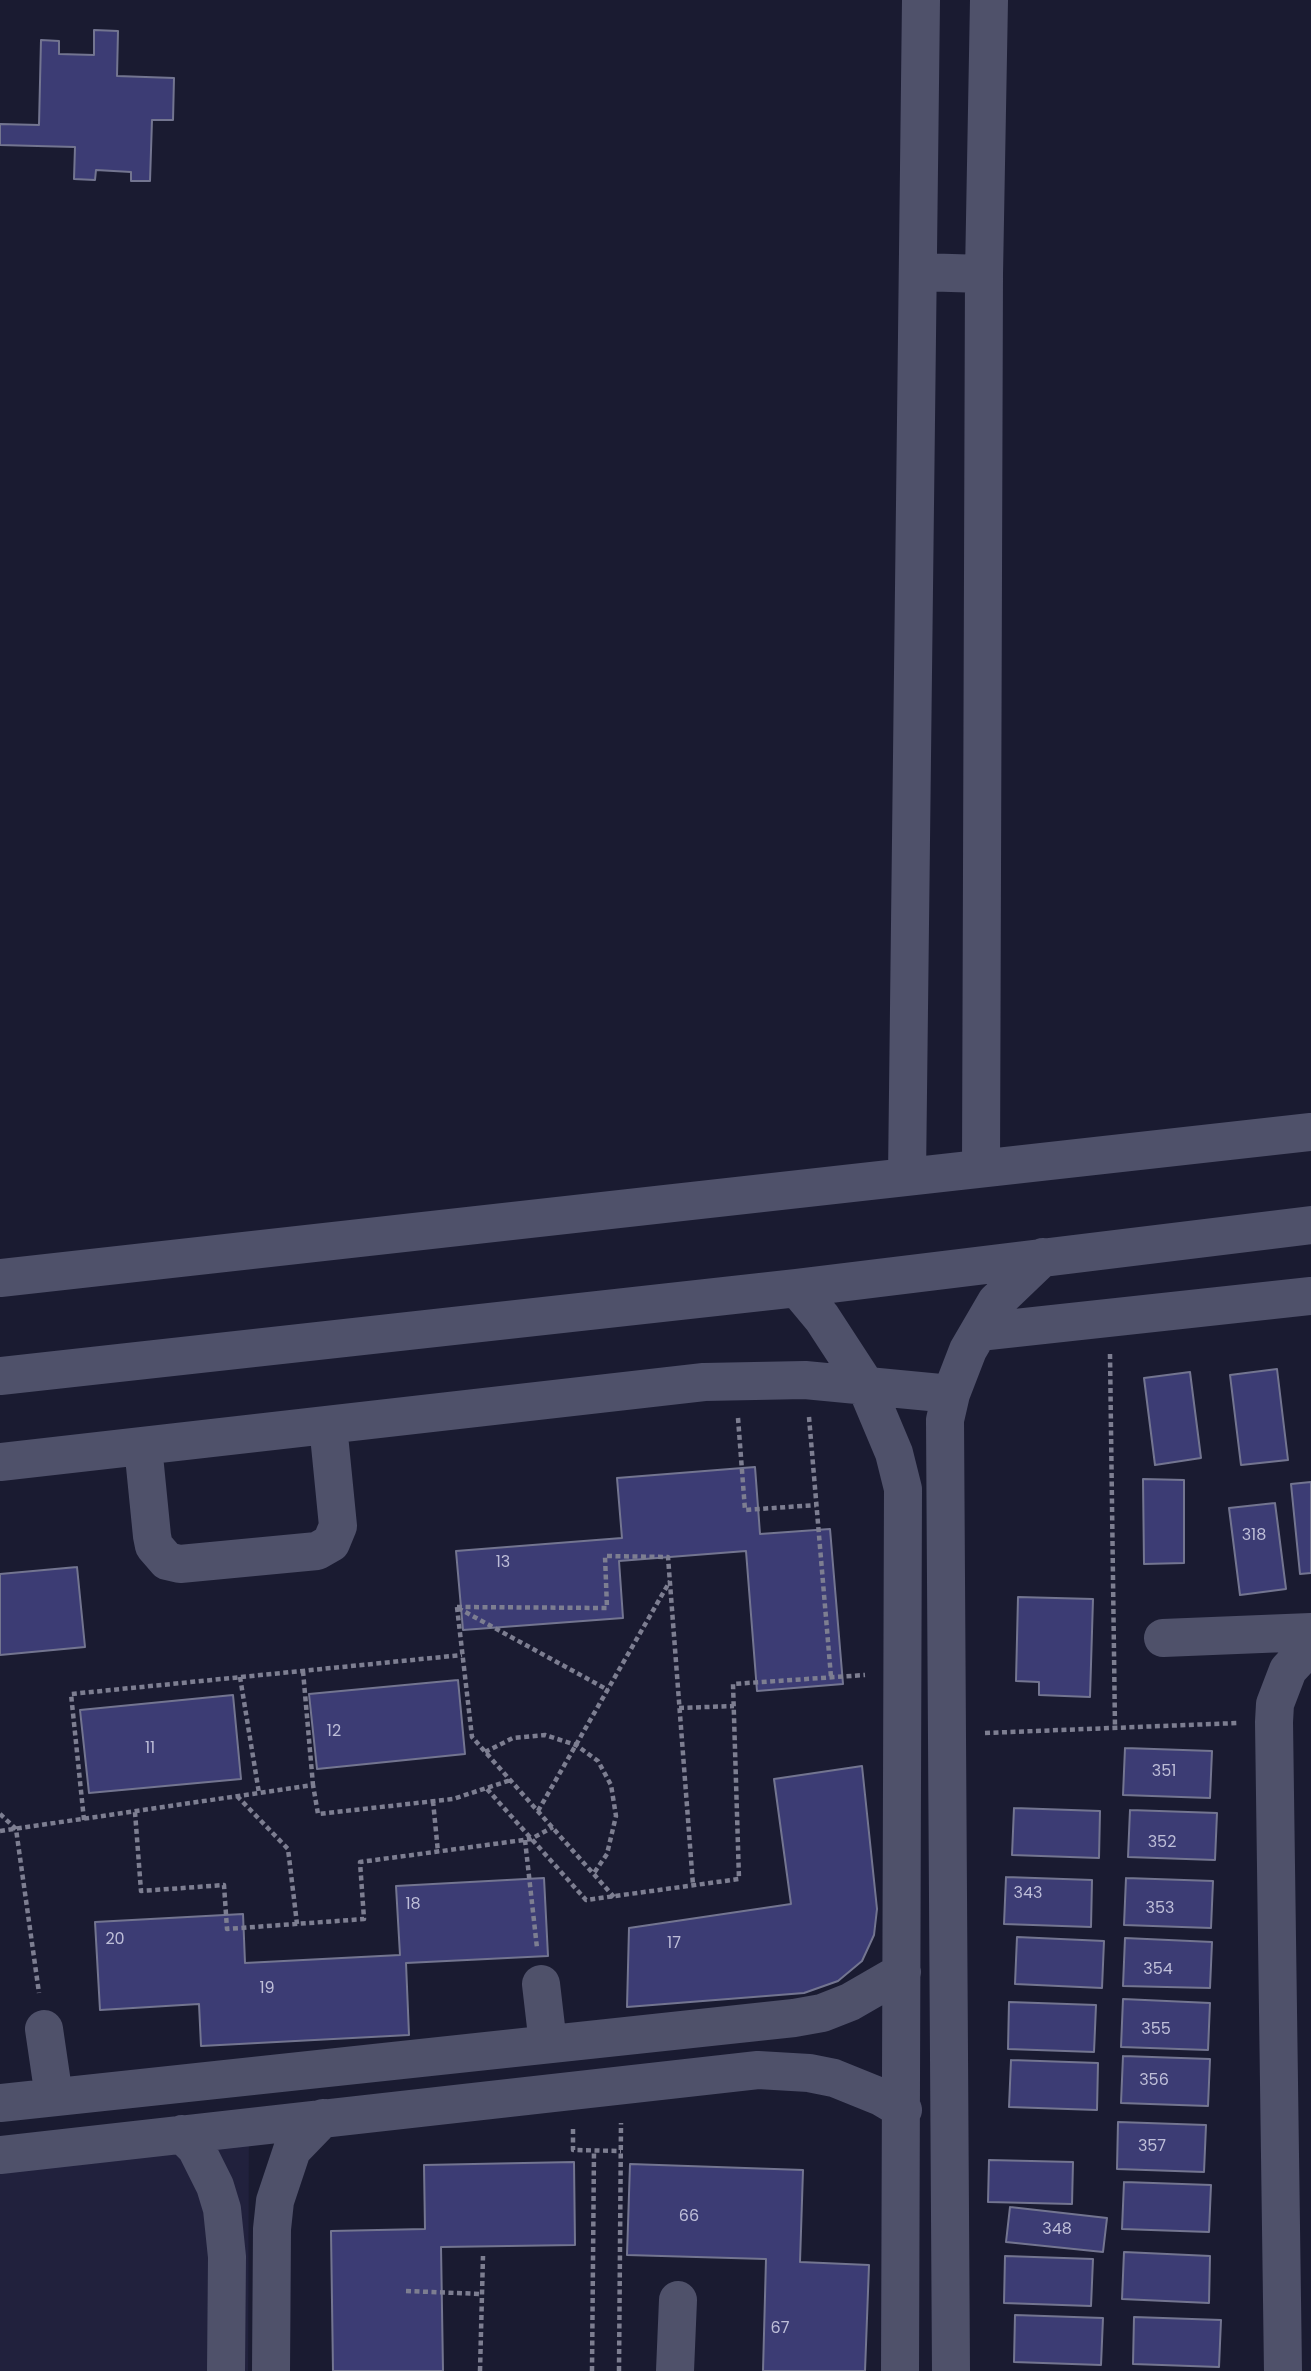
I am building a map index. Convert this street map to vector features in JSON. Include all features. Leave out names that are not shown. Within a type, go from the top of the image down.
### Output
[{"type":"street","points":[[907,1176],[921,0]]},
{"type":"street","points":[[981,1167],[984,274],[989,12],[1018,0]]},
{"type":"street","points":[[919,272],[984,274]]},
{"type":"street","points":[[0,1278],[1311,1132]]},
{"type":"street","points":[[0,1376],[797,1288],[1311,1225]]},
{"type":"street","points":[[951,2371],[945,1420],[951,1394],[996,1302],[1043,1257]]},
{"type":"street","points":[[797,1288],[822,1318],[865,1384],[890,1441],[903,1489],[903,2110],[900,2371]]},
{"type":"street","points":[[979,1332],[1311,1296]]},
{"type":"street","points":[[0,1462],[735,1380],[805,1380],[951,1394]]},
{"type":"street","points":[[143,1447],[154,1546],[167,1560],[180,1564],[317,1551],[331,1543],[338,1526],[328,1425]]},
{"type":"street","points":[[1163,1638],[1311,1632]]},
{"type":"street","points":[[1283,2371],[1296,2157],[1274,1722],[1280,1686],[1288,1670],[1311,1645]]},
{"type":"street","points":[[0,2103],[822,2013],[859,1998],[902,1972]]},
{"type":"street","points":[[541,1984],[548,2044]]},
{"type":"street","points":[[758,2021],[758,2070]]},
{"type":"street","points":[[44,2029],[54,2097]]},
{"type":"street","points":[[0,2155],[758,2070],[834,2078],[858,2086],[903,2110]]},
{"type":"street","points":[[271,2371],[275,2202],[292,2150],[323,2118]]},
{"type":"street","points":[[182,2134],[196,2148],[215,2186],[226,2233],[226,2371]]},
{"type":"street","points":[[227,2257],[272,2256]]},
{"type":"street","points":[[675,2371],[678,2300]]},
{"type":"path","points":[[1110,1318],[1115,1728]]},
{"type":"path","points":[[735,1380],[745,1510],[816,1505]]},
{"type":"path","points":[[805,1380],[831,1677]]},
{"type":"path","points":[[457,1607],[607,1608],[605,1556],[668,1557],[692,1885]]},
{"type":"path","points":[[538,1811],[670,1581]]},
{"type":"path","points":[[457,1607],[472,1737],[614,1896]]},
{"type":"path","points":[[457,1607],[608,1690]]},
{"type":"path","points":[[84,1820],[71,1694],[462,1655]]},
{"type":"path","points":[[303,1671],[318,1814],[433,1801],[486,1789],[510,1780]]},
{"type":"path","points":[[486,1789],[586,1900],[739,1878],[733,1684],[904,1673]]},
{"type":"path","points":[[240,1677],[260,1793]]},
{"type":"path","points":[[679,1708],[734,1706]]},
{"type":"path","points":[[945,1735],[1274,1722]]},
{"type":"path","points":[[485,1752],[499,1743],[529,1735],[545,1735],[576,1745],[598,1761],[606,1772],[615,1800],[614,1832],[607,1854],[594,1873]]},
{"type":"path","points":[[0,1831],[313,1785]]},
{"type":"path","points":[[237,1796],[288,1849],[298,1924]]},
{"type":"path","points":[[433,1801],[438,1852]]},
{"type":"path","points":[[135,1812],[141,1891],[223,1885],[227,1928],[364,1919],[360,1862],[531,1839],[553,1827]]},
{"type":"path","points":[[0,1814],[16,1829],[44,2029]]},
{"type":"path","points":[[525,1840],[541,1984]]},
{"type":"path","points":[[619,2371],[621,2084]]},
{"type":"path","points":[[572,2090],[573,2150],[621,2151]]},
{"type":"path","points":[[592,2371],[594,2150]]},
{"type":"path","points":[[480,2371],[483,2256]]},
{"type":"path","points":[[405,2291],[482,2294]]},
{"type":"shaded area","points":[[249,2109],[248,2371],[0,2371],[0,2137]]},
{"type":"building","points":[[94,30],[118,31],[117,76],[174,78],[173,120],[152,120],[150,181],[131,181],[131,172],[96,170],[95,180],[74,179],[75,147],[0,145],[0,124],[39,125],[41,40],[59,41],[59,54],[94,55]]},
{"type":"building","points":[[1277,1369],[1288,1460],[1241,1465],[1230,1375]]},
{"type":"building","points":[[1190,1372],[1201,1458],[1155,1465],[1144,1378]]},
{"type":"building","points":[[755,1467],[760,1534],[830,1529],[843,1684],[757,1691],[746,1551],[619,1561],[623,1618],[463,1630],[456,1551],[622,1538],[617,1478]]},
{"type":"building","points":[[1143,1479],[1184,1480],[1184,1563],[1144,1564]]},
{"type":"building","points":[[1311,1482],[1311,1573],[1300,1574],[1291,1484]]},
{"type":"building","points":[[1275,1503],[1286,1589],[1240,1595],[1229,1508]]},
{"type":"building","points":[[77,1567],[85,1647],[0,1655],[0,1574]]},
{"type":"building","points":[[1018,1597],[1093,1599],[1090,1697],[1039,1695],[1039,1682],[1016,1681]]},
{"type":"building","points":[[458,1680],[465,1754],[317,1769],[309,1694]]},
{"type":"building","points":[[233,1695],[241,1779],[89,1793],[80,1710]]},
{"type":"building","points":[[1125,1748],[1212,1751],[1210,1798],[1123,1795]]},
{"type":"building","points":[[862,1766],[877,1909],[874,1935],[862,1961],[838,1981],[804,1993],[627,2007],[629,1928],[791,1904],[774,1779]]},
{"type":"building","points":[[1014,1808],[1100,1811],[1099,1858],[1012,1855]]},
{"type":"building","points":[[1130,1810],[1217,1813],[1215,1860],[1128,1857]]},
{"type":"building","points":[[1006,1877],[1092,1880],[1091,1927],[1004,1924]]},
{"type":"building","points":[[544,1878],[548,1956],[406,1963],[409,2035],[201,2046],[199,2004],[100,2010],[95,1922],[243,1914],[245,1963],[400,1955],[396,1886]]},
{"type":"building","points":[[1126,1878],[1213,1881],[1211,1928],[1124,1925]]},
{"type":"building","points":[[1017,1937],[1104,1941],[1102,1988],[1015,1984]]},
{"type":"building","points":[[1125,1938],[1212,1942],[1210,1988],[1123,1986]]},
{"type":"building","points":[[1123,1999],[1210,2003],[1208,2050],[1121,2047]]},
{"type":"building","points":[[1009,2002],[1096,2005],[1094,2052],[1008,2049]]},
{"type":"building","points":[[1123,2056],[1210,2059],[1208,2106],[1121,2103]]},
{"type":"building","points":[[1011,2060],[1098,2063],[1097,2110],[1009,2107]]},
{"type":"building","points":[[1118,2122],[1206,2125],[1204,2172],[1117,2169]]},
{"type":"building","points":[[989,2160],[1073,2162],[1072,2204],[988,2202]]},
{"type":"building","points":[[574,2162],[575,2245],[441,2247],[443,2371],[333,2371],[331,2231],[425,2229],[424,2165]]},
{"type":"building","points":[[630,2164],[803,2170],[800,2262],[869,2265],[865,2371],[763,2371],[766,2259],[627,2255]]},
{"type":"building","points":[[1124,2182],[1211,2185],[1209,2232],[1122,2229]]},
{"type":"building","points":[[1010,2207],[1107,2218],[1103,2252],[1006,2242]]},
{"type":"building","points":[[1124,2252],[1210,2256],[1209,2303],[1122,2299]]},
{"type":"building","points":[[1005,2256],[1093,2259],[1091,2306],[1004,2303]]},
{"type":"building","points":[[1015,2315],[1103,2318],[1101,2365],[1014,2362]]},
{"type":"building","points":[[1134,2317],[1221,2320],[1219,2367],[1133,2364]]}]
